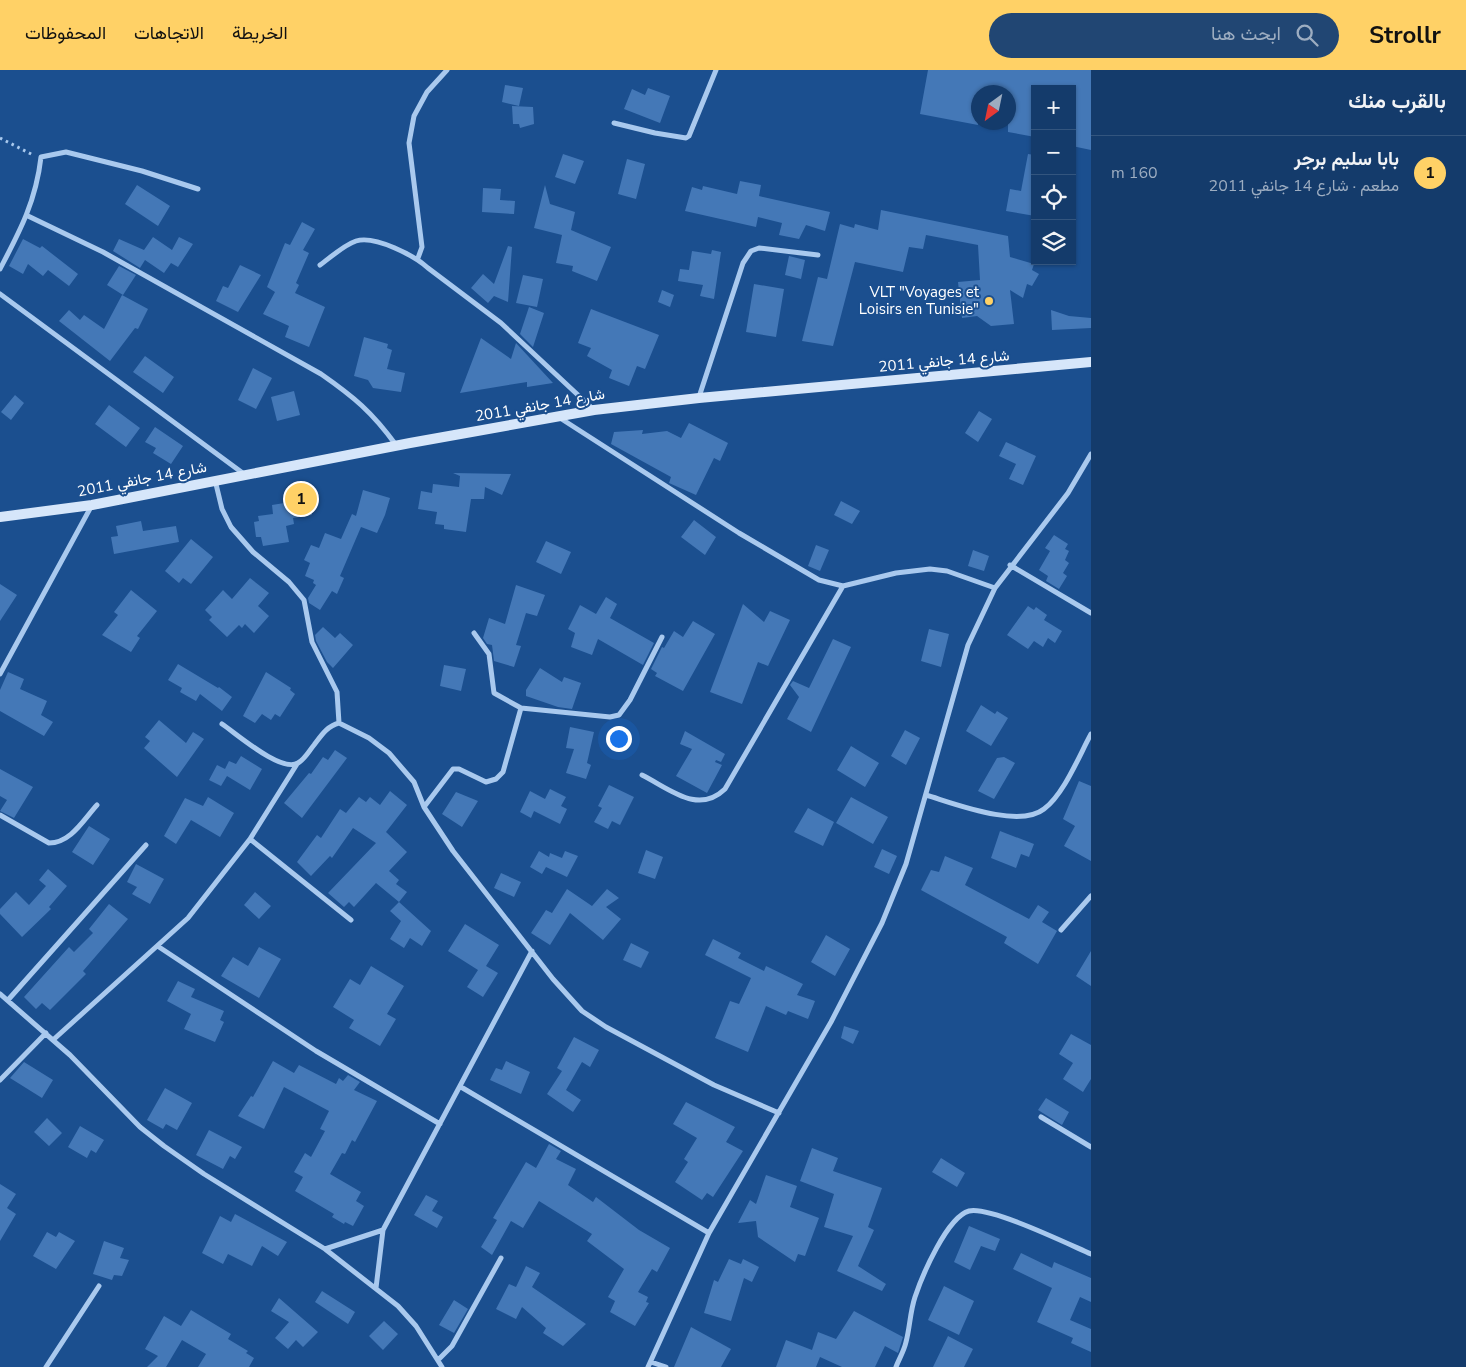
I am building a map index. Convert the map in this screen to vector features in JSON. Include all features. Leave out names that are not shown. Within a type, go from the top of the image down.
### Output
[{"type":"main road","name":"شارع 14 جانفي 2011","points":[[0,517],[92,505],[397,445],[560,418],[594,410],[698,398],[1091,362]]},
{"type":"street","points":[[418,258],[422,247],[422,238],[409,143],[414,116],[427,92],[447,70]]},
{"type":"street","points":[[614,122],[655,133],[686,138],[689,136],[716,70]]},
{"type":"street","points":[[0,270],[28,216],[39,176],[40,157],[66,152],[142,171],[198,189]]},
{"type":"street","points":[[28,216],[103,252],[321,374],[354,397],[375,416],[397,445]]},
{"type":"street","points":[[320,265],[358,240],[377,242],[418,258],[428,268],[501,323],[594,410]]},
{"type":"street","points":[[698,398],[747,255],[758,248],[818,255]]},
{"type":"street","points":[[0,294],[244,474]]},
{"type":"street","points":[[560,418],[800,570],[819,580],[843,586],[896,573],[930,569],[947,571],[995,588]]},
{"type":"street","points":[[666,1367],[649,1364],[709,1233],[831,1022],[882,924],[906,864],[968,646],[995,588],[1010,565],[1068,493],[1091,454]]},
{"type":"street","points":[[215,480],[222,508],[231,527],[247,547],[290,582],[304,600],[312,642],[336,692],[339,723]]},
{"type":"street","points":[[0,674],[92,505]]},
{"type":"street","points":[[1010,565],[1091,613]]},
{"type":"street","points":[[642,775],[696,801],[708,801],[717,797],[725,789],[843,586]]},
{"type":"street","points":[[474,633],[489,654],[494,693],[521,708],[602,716],[619,715],[630,700],[662,637]]},
{"type":"street","points":[[424,807],[453,769],[459,769],[486,782],[496,780],[502,772],[521,708]]},
{"type":"street","points":[[53,1040],[159,947],[188,918],[250,839],[297,764],[331,726],[339,723],[370,738],[389,753],[414,782],[424,807],[453,851],[582,1011],[606,1027],[714,1085],[779,1113]]},
{"type":"street","points":[[222,724],[276,761],[286,765],[297,764]]},
{"type":"street","points":[[926,795],[996,816],[1034,814],[1043,810],[1055,798],[1091,734]]},
{"type":"street","points":[[1084,746],[1091,750]]},
{"type":"street","points":[[0,815],[49,843],[59,843],[69,837],[97,804]]},
{"type":"street","points":[[250,839],[351,920]]},
{"type":"street","points":[[8,1000],[146,845]]},
{"type":"street","points":[[1061,930],[1091,896]]},
{"type":"street","points":[[159,947],[316,1051],[440,1124]]},
{"type":"street","points":[[376,1288],[383,1230],[532,951]]},
{"type":"street","points":[[0,994],[70,1055],[140,1127],[164,1146],[204,1174],[325,1249],[376,1288],[404,1313],[442,1367]]},
{"type":"street","points":[[0,1080],[46,1033]]},
{"type":"street","points":[[461,1087],[709,1233]]},
{"type":"street","points":[[1041,1117],[1091,1147]]},
{"type":"street","points":[[896,1367],[906,1344],[918,1290],[945,1233],[961,1215],[970,1211],[987,1212],[1052,1236],[1091,1254]]},
{"type":"street","points":[[325,1249],[383,1230]]},
{"type":"street","points":[[438,1360],[452,1346],[501,1258]]},
{"type":"street","points":[[46,1367],[99,1286]]},
{"type":"path","points":[[0,138],[24,152],[40,157]]},
{"type":"building","points":[[928,70],[1091,70],[1091,150],[1076,147],[1076,85],[1031,85],[1031,136],[1008,132],[1008,130],[1016,130],[1016,85],[971,85],[971,124],[920,114]]},
{"type":"building","points":[[505,85],[523,88],[519,106],[502,102]]},
{"type":"building","points":[[648,88],[670,96],[660,123],[624,109],[632,89],[645,95]]},
{"type":"building","points":[[512,106],[533,107],[534,124],[520,128],[519,124],[513,124]]},
{"type":"building","points":[[563,154],[584,161],[575,184],[555,177]]},
{"type":"building","points":[[1028,154],[1031,154],[1031,215],[1006,211],[1010,189],[1021,191]]},
{"type":"building","points":[[627,159],[645,164],[636,199],[618,194]]},
{"type":"building","points":[[740,181],[761,185],[759,196],[830,212],[825,231],[806,225],[799,239],[779,235],[782,223],[758,217],[756,227],[685,211],[692,187],[702,190],[703,186],[737,194]]},
{"type":"building","points":[[137,185],[170,206],[158,226],[125,204]]},
{"type":"building","points":[[545,185],[550,204],[575,212],[571,230],[611,247],[597,281],[572,271],[573,266],[556,263],[562,235],[534,228]]},
{"type":"building","points":[[483,188],[501,189],[500,200],[515,201],[514,214],[482,212]]},
{"type":"building","points":[[881,210],[1008,236],[1010,257],[1031,263],[1031,265],[1034,265],[1032,270],[1039,274],[1032,286],[1027,284],[1023,298],[1010,290],[1014,324],[991,326],[977,316],[962,318],[958,282],[980,280],[978,245],[926,235],[923,249],[909,247],[903,272],[855,262],[833,346],[802,341],[818,277],[827,279],[840,224],[854,228],[855,224],[878,230]]},
{"type":"building","points":[[302,222],[315,229],[303,250],[309,253],[296,283],[299,285],[295,293],[325,307],[309,347],[285,337],[289,326],[263,314],[275,292],[267,287],[285,243],[290,245]]},
{"type":"building","points":[[153,237],[172,250],[179,237],[193,244],[178,267],[171,263],[164,273],[145,260],[140,268],[113,251],[119,239],[144,250]]},
{"type":"building","points":[[23,239],[40,248],[42,246],[78,274],[69,286],[48,270],[43,276],[28,264],[23,274],[9,266]]},
{"type":"building","points":[[508,246],[512,247],[508,302],[494,296],[488,303],[471,288],[483,274],[494,284]]},
{"type":"building","points":[[712,250],[721,252],[714,299],[700,296],[703,285],[678,281],[680,269],[689,270],[692,251],[711,254]]},
{"type":"building","points":[[789,256],[805,260],[801,279],[785,275]]},
{"type":"building","points":[[240,265],[261,275],[238,312],[216,301],[223,286],[228,288]]},
{"type":"building","points":[[119,266],[136,275],[123,295],[107,285]]},
{"type":"building","points":[[523,275],[543,279],[537,307],[516,303]]},
{"type":"building","points":[[754,284],[784,289],[776,337],[746,332]]},
{"type":"building","points":[[662,290],[674,295],[670,307],[658,302]]},
{"type":"building","points":[[122,295],[148,309],[138,329],[135,328],[110,361],[59,321],[69,310],[80,320],[84,315],[104,329]]},
{"type":"building","points":[[529,307],[544,313],[533,347],[520,334]]},
{"type":"building","points":[[591,309],[659,335],[645,369],[637,366],[629,386],[609,378],[612,370],[587,356],[591,348],[578,343]]},
{"type":"building","points":[[1051,310],[1069,316],[1091,318],[1091,328],[1052,330]]},
{"type":"building","points":[[364,337],[388,344],[387,348],[392,350],[387,369],[405,373],[401,392],[373,388],[368,380],[354,376]]},
{"type":"building","points":[[481,338],[511,359],[516,343],[553,383],[527,387],[527,382],[460,393]]},
{"type":"building","points":[[145,356],[174,377],[163,393],[133,372]]},
{"type":"building","points":[[253,368],[272,378],[256,409],[238,400]]},
{"type":"building","points":[[294,391],[300,415],[277,421],[271,397]]},
{"type":"building","points":[[15,395],[24,403],[11,420],[1,412]]},
{"type":"building","points":[[109,405],[140,428],[126,447],[95,424]]},
{"type":"building","points":[[979,411],[992,419],[978,442],[965,433]]},
{"type":"building","points":[[689,423],[728,443],[720,461],[714,458],[696,495],[669,483],[671,477],[611,444],[614,432],[643,430],[642,434],[667,431],[681,438]]},
{"type":"building","points":[[155,427],[183,446],[171,464],[153,453],[156,448],[145,442]]},
{"type":"building","points":[[1006,442],[1036,456],[1023,485],[1009,479],[1016,464],[999,456]]},
{"type":"building","points":[[453,473],[511,474],[502,495],[485,487],[484,499],[471,499],[466,532],[444,529],[444,525],[435,524],[437,512],[418,509],[421,491],[432,493],[433,484],[459,487],[460,476]]},
{"type":"building","points":[[363,490],[390,498],[385,515],[377,533],[361,527],[340,576],[344,578],[337,594],[332,591],[320,610],[309,603],[308,598],[316,585],[313,583],[314,580],[305,576],[310,563],[304,560],[311,545],[319,548],[325,533],[341,539],[352,514],[356,516]]},
{"type":"building","points":[[309,499],[312,515],[293,518],[294,524],[286,526],[289,542],[263,546],[261,537],[256,537],[254,522],[259,521],[258,516],[273,514],[272,505]]},
{"type":"building","points":[[841,501],[860,511],[852,524],[834,515]]},
{"type":"building","points":[[694,520],[716,537],[705,555],[681,537]]},
{"type":"building","points":[[141,521],[143,531],[176,526],[179,542],[114,554],[111,537],[118,536],[116,526]]},
{"type":"building","points":[[1054,535],[1068,544],[1065,549],[1069,551],[1065,560],[1069,563],[1063,573],[1067,576],[1059,589],[1046,581],[1048,576],[1039,570],[1050,551],[1045,548]]},
{"type":"building","points":[[191,539],[213,557],[191,584],[183,578],[179,583],[165,571]]},
{"type":"building","points":[[546,541],[571,552],[561,574],[536,562]]},
{"type":"building","points":[[816,545],[829,550],[820,571],[808,566]]},
{"type":"building","points":[[973,550],[989,556],[984,571],[968,566]]},
{"type":"building","points":[[250,578],[269,593],[258,606],[269,616],[254,633],[245,624],[242,628],[239,625],[227,637],[209,620],[212,617],[205,610],[223,590],[232,599]]},
{"type":"building","points":[[0,584],[17,595],[0,621]]},
{"type":"building","points":[[516,585],[545,595],[537,616],[526,613],[516,645],[521,646],[514,667],[494,661],[492,645],[487,644],[483,638],[489,618],[505,624]]},
{"type":"building","points":[[131,590],[157,611],[137,636],[140,638],[131,652],[102,635],[118,615],[114,612]]},
{"type":"building","points":[[606,597],[617,604],[610,618],[654,643],[643,665],[598,639],[592,655],[571,647],[575,633],[568,629],[580,605],[596,614]]},
{"type":"building","points":[[743,604],[764,622],[770,611],[790,620],[768,666],[758,662],[742,704],[710,692]]},
{"type":"building","points":[[1028,606],[1034,610],[1036,607],[1047,615],[1044,620],[1062,631],[1055,643],[1048,638],[1043,647],[1034,641],[1028,649],[1007,635]]},
{"type":"building","points":[[693,621],[715,634],[683,691],[655,676],[657,673],[651,669],[662,647],[664,648],[674,631],[683,637]]},
{"type":"building","points":[[323,627],[335,638],[340,633],[353,645],[333,668],[327,662],[316,641],[315,635]]},
{"type":"building","points":[[929,629],[949,634],[941,667],[921,661]]},
{"type":"building","points":[[833,639],[851,647],[811,732],[787,719],[799,697],[790,685],[793,681],[809,688]]},
{"type":"building","points":[[178,664],[219,687],[232,697],[222,711],[200,694],[196,701],[180,692],[182,688],[168,680]]},
{"type":"building","points":[[444,665],[466,669],[461,691],[440,686]]},
{"type":"building","points":[[540,668],[562,682],[564,677],[581,683],[572,709],[558,707],[526,696],[526,690]]},
{"type":"building","points":[[8,672],[24,679],[20,689],[47,701],[41,715],[53,722],[44,736],[0,711],[0,690]]},
{"type":"building","points":[[266,672],[291,688],[290,690],[295,694],[280,717],[275,714],[271,720],[262,714],[255,723],[243,716]]},
{"type":"building","points":[[981,705],[995,714],[997,711],[1008,718],[991,746],[966,731]]},
{"type":"building","points":[[159,720],[186,743],[193,732],[204,739],[177,777],[144,748],[150,741],[145,737]]},
{"type":"building","points":[[570,727],[594,732],[587,763],[591,765],[586,779],[566,773],[574,749],[566,748]]},
{"type":"building","points":[[905,730],[920,738],[906,765],[891,756]]},
{"type":"building","points":[[685,731],[725,754],[721,762],[716,760],[715,762],[722,765],[707,793],[676,776],[692,749],[680,744]]},
{"type":"building","points":[[851,746],[879,763],[865,787],[837,770]]},
{"type":"building","points":[[335,750],[347,758],[302,818],[284,803],[309,773],[311,774],[323,757],[328,760]]},
{"type":"building","points":[[241,756],[262,769],[250,790],[227,776],[221,786],[209,780],[217,765],[225,769],[229,761],[236,764]]},
{"type":"building","points":[[1004,757],[1015,763],[994,799],[978,791],[997,758]]},
{"type":"building","points":[[0,769],[33,787],[14,818],[0,811],[7,800],[0,796]]},
{"type":"building","points":[[1079,781],[1091,786],[1091,861],[1064,846],[1075,826],[1063,819]]},
{"type":"building","points":[[609,785],[634,797],[620,825],[612,821],[608,829],[594,822],[602,808],[598,806]]},
{"type":"building","points":[[550,789],[566,797],[561,806],[567,809],[560,824],[534,811],[531,818],[520,812],[530,791],[545,799]]},
{"type":"building","points":[[390,791],[407,805],[386,832],[407,852],[389,871],[399,880],[396,884],[407,892],[399,902],[376,883],[354,907],[349,902],[344,907],[328,893],[376,843],[353,828],[332,858],[330,856],[311,876],[297,862],[317,835],[321,838],[340,809],[346,813],[359,797],[366,802],[370,797],[380,805]]},
{"type":"building","points":[[456,792],[478,801],[462,827],[442,814]]},
{"type":"building","points":[[208,797],[234,813],[220,837],[191,820],[176,844],[164,836],[185,798],[203,806]]},
{"type":"building","points":[[851,797],[888,817],[873,844],[836,823]]},
{"type":"building","points":[[808,808],[834,822],[823,846],[794,832]]},
{"type":"building","points":[[89,826],[110,839],[93,865],[72,852]]},
{"type":"building","points":[[1000,831],[1034,844],[1029,857],[1021,854],[1016,868],[991,858]]},
{"type":"building","points":[[882,849],[897,856],[889,874],[874,867]]},
{"type":"building","points":[[646,850],[663,857],[655,879],[638,873]]},
{"type":"building","points":[[539,851],[549,857],[550,853],[562,858],[565,851],[578,856],[567,877],[546,867],[542,874],[530,867]]},
{"type":"building","points":[[945,856],[973,868],[965,885],[1029,919],[1038,905],[1049,912],[1042,922],[1057,931],[1038,964],[1004,943],[1007,937],[921,890],[931,870],[939,872]]},
{"type":"building","points":[[136,864],[164,879],[150,904],[132,894],[137,887],[127,882]]},
{"type":"building","points":[[48,869],[67,886],[49,907],[51,909],[22,937],[0,914],[0,909],[16,892],[29,905],[46,886],[39,880]]},
{"type":"building","points":[[501,873],[521,882],[514,897],[494,888]]},
{"type":"building","points":[[567,889],[592,906],[607,889],[619,898],[606,907],[621,919],[603,940],[570,913],[550,945],[531,933],[546,910],[552,913]]},
{"type":"building","points":[[255,892],[271,906],[259,919],[244,905]]},
{"type":"building","points":[[399,902],[431,931],[422,946],[410,938],[404,948],[390,939],[401,921],[390,911]]},
{"type":"building","points":[[109,904],[128,919],[83,971],[86,974],[50,1010],[42,1003],[36,1009],[24,997],[69,947],[74,952],[93,933],[89,929]]},
{"type":"building","points":[[465,924],[499,945],[486,966],[498,973],[483,997],[467,987],[478,970],[448,951]]},
{"type":"building","points":[[826,935],[850,949],[835,976],[811,962]]},
{"type":"building","points":[[713,939],[741,953],[738,958],[764,971],[766,966],[803,984],[797,995],[815,1001],[808,1019],[788,1011],[786,1015],[766,1006],[748,1052],[715,1038],[730,1001],[739,1004],[751,978],[705,955]]},
{"type":"building","points":[[631,943],[649,952],[641,968],[623,960]]},
{"type":"building","points":[[259,947],[281,959],[259,998],[221,976],[233,957],[248,966]]},
{"type":"building","points":[[1091,951],[1091,986],[1076,976]]},
{"type":"building","points":[[371,966],[404,986],[387,1014],[396,1019],[380,1046],[349,1028],[354,1020],[333,1007],[350,979],[360,985]]},
{"type":"building","points":[[178,981],[195,989],[191,997],[224,1011],[220,1020],[224,1022],[215,1042],[184,1029],[191,1014],[167,1001]]},
{"type":"building","points":[[844,1026],[859,1031],[853,1044],[841,1038]]},
{"type":"building","points":[[1071,1034],[1091,1045],[1091,1079],[1083,1092],[1063,1079],[1073,1063],[1059,1054]]},
{"type":"building","points":[[574,1037],[599,1050],[590,1067],[582,1062],[566,1090],[581,1100],[573,1112],[547,1094],[562,1071],[557,1068]]},
{"type":"building","points":[[273,1061],[294,1073],[299,1065],[336,1084],[339,1078],[343,1081],[348,1075],[360,1082],[354,1090],[377,1101],[355,1142],[352,1140],[345,1154],[342,1153],[330,1174],[361,1192],[356,1201],[364,1206],[353,1226],[345,1222],[344,1224],[332,1217],[334,1214],[295,1191],[303,1177],[294,1172],[305,1153],[311,1157],[325,1131],[320,1129],[329,1111],[284,1087],[264,1129],[238,1116],[251,1096],[253,1097]]},
{"type":"building","points":[[506,1061],[530,1072],[521,1094],[490,1080],[496,1068],[502,1070]]},
{"type":"building","points":[[24,1062],[53,1080],[42,1098],[10,1078]]},
{"type":"building","points":[[165,1088],[192,1103],[177,1130],[166,1124],[163,1129],[147,1120]]},
{"type":"building","points":[[1046,1098],[1069,1112],[1062,1125],[1038,1110]]},
{"type":"building","points":[[686,1102],[735,1127],[726,1142],[743,1151],[713,1197],[707,1193],[702,1200],[675,1182],[688,1162],[684,1159],[697,1138],[673,1124]]},
{"type":"building","points":[[47,1118],[62,1133],[49,1146],[34,1132]]},
{"type":"building","points":[[80,1126],[104,1140],[96,1153],[91,1150],[87,1158],[68,1147]]},
{"type":"building","points":[[209,1130],[242,1147],[235,1159],[230,1156],[223,1169],[196,1155]]},
{"type":"building","points":[[549,1144],[561,1151],[556,1159],[576,1169],[568,1185],[593,1202],[596,1197],[639,1230],[670,1248],[657,1272],[652,1269],[638,1292],[648,1297],[646,1302],[649,1303],[635,1326],[610,1312],[615,1301],[608,1297],[624,1269],[587,1241],[592,1234],[539,1201],[523,1228],[511,1221],[492,1255],[481,1247],[497,1220],[493,1218],[526,1162],[536,1168]]},
{"type":"building","points":[[812,1148],[838,1158],[833,1171],[882,1188],[868,1227],[874,1230],[858,1266],[886,1284],[882,1291],[837,1271],[853,1236],[824,1227],[834,1194],[800,1181]]},
{"type":"building","points":[[941,1158],[965,1173],[957,1187],[932,1172]]},
{"type":"building","points":[[766,1175],[797,1186],[790,1207],[819,1218],[805,1256],[798,1254],[795,1262],[758,1237],[756,1221],[738,1223],[750,1200],[756,1204]]},
{"type":"building","points":[[0,1184],[16,1194],[7,1208],[16,1214],[0,1241]]},
{"type":"building","points":[[426,1195],[438,1201],[432,1211],[443,1217],[437,1228],[414,1215]]},
{"type":"building","points":[[235,1214],[287,1242],[278,1256],[262,1246],[252,1266],[228,1254],[223,1264],[202,1253],[220,1216],[231,1222]]},
{"type":"building","points":[[969,1226],[1000,1239],[995,1251],[981,1246],[970,1270],[954,1262]]},
{"type":"building","points":[[47,1232],[56,1237],[59,1232],[75,1241],[56,1269],[33,1256]]},
{"type":"building","points":[[104,1241],[124,1248],[120,1258],[129,1260],[122,1276],[114,1275],[112,1280],[93,1274]]},
{"type":"building","points":[[1021,1253],[1052,1268],[1054,1262],[1091,1278],[1091,1302],[1080,1297],[1070,1320],[1091,1329],[1091,1352],[1071,1343],[1073,1338],[1037,1322],[1052,1288],[1013,1269]]},
{"type":"building","points":[[729,1259],[741,1264],[743,1259],[759,1267],[752,1282],[744,1278],[731,1321],[704,1313],[714,1280],[718,1282]]},
{"type":"building","points":[[526,1266],[540,1273],[532,1287],[586,1324],[563,1346],[543,1333],[546,1328],[522,1307],[516,1319],[496,1309],[509,1284],[516,1287]]},
{"type":"building","points":[[944,1286],[974,1301],[959,1335],[928,1320]]},
{"type":"building","points":[[322,1291],[355,1312],[348,1324],[315,1302]]},
{"type":"building","points":[[279,1298],[318,1332],[303,1347],[296,1340],[288,1349],[275,1338],[289,1322],[271,1311]]},
{"type":"building","points":[[454,1300],[468,1309],[454,1333],[439,1325]]},
{"type":"building","points":[[191,1310],[231,1334],[228,1339],[248,1351],[246,1353],[254,1358],[249,1367],[198,1367],[206,1354],[182,1340],[166,1367],[147,1367],[158,1356],[145,1349],[164,1316],[181,1326]]},
{"type":"building","points":[[854,1311],[903,1337],[898,1353],[885,1346],[875,1367],[842,1367],[820,1357],[816,1367],[776,1367],[786,1340],[812,1350],[818,1332],[836,1339]]},
{"type":"building","points":[[384,1321],[398,1334],[383,1350],[369,1336]]},
{"type":"building","points":[[691,1327],[731,1349],[721,1367],[674,1367]]},
{"type":"building","points":[[948,1336],[973,1349],[964,1367],[933,1367]]},
{"type":"place","name":"VLT \"Voyages et Loisirs en Tunisie\"","points":[[989,301]]},
{"type":"place","name":"بابا سليم برجر","points":[[301,499]]}]
